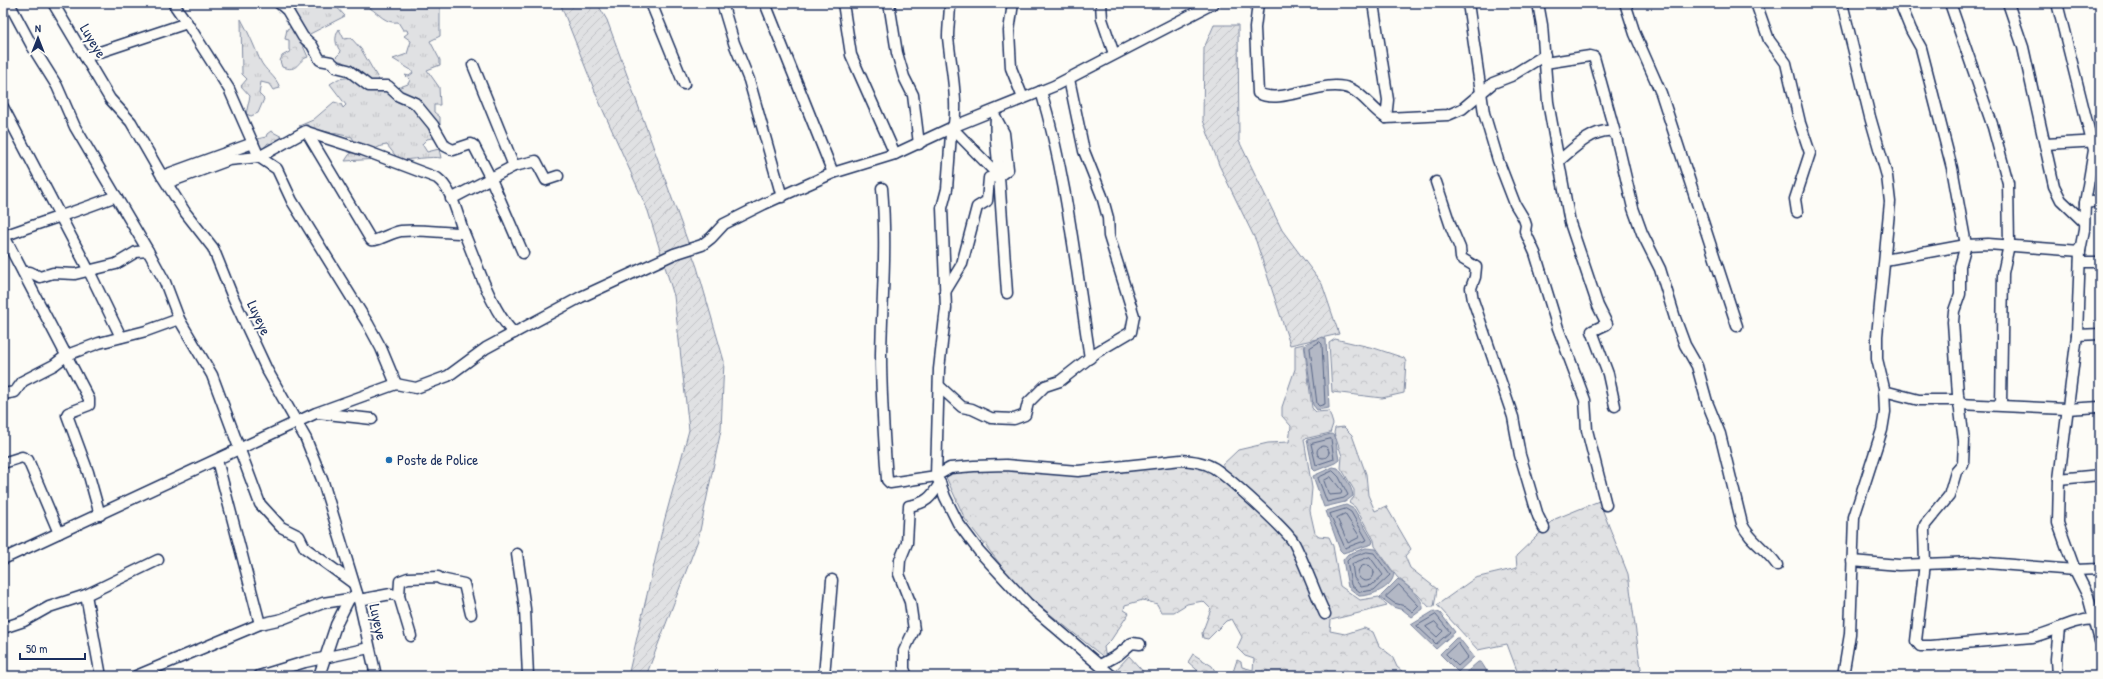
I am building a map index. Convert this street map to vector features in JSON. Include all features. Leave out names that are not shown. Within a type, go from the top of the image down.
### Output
[{"type":"street","points":[[9,3],[32,46],[57,86],[75,127],[165,282],[179,319],[212,375],[238,450],[260,504],[281,527],[299,536],[305,548],[353,583]]},
{"type":"street","name":"Luyeye","points":[[53,3],[110,99],[131,122],[164,180],[185,212],[213,248],[232,295],[267,370],[297,422],[323,482],[353,583],[355,598],[376,676]]},
{"type":"street","points":[[173,3],[229,89],[258,156],[277,169],[292,201],[368,324],[381,348],[396,384]]},
{"type":"street","points":[[279,3],[287,10],[303,38],[312,45],[320,60],[331,62],[335,66],[348,70],[369,86],[388,86],[399,96],[415,103],[449,149],[452,150],[471,144],[474,146],[491,179],[523,253]]},
{"type":"street","points":[[651,3],[684,84]]},
{"type":"street","points":[[722,3],[734,43],[749,80],[782,197]]},
{"type":"street","points":[[765,3],[833,173]]},
{"type":"street","points":[[844,3],[851,55],[895,154]]},
{"type":"street","points":[[890,3],[897,53],[904,77],[913,95],[919,144]]},
{"type":"street","points":[[908,676],[904,669],[904,651],[914,630],[910,602],[899,574],[900,560],[907,543],[908,506],[924,503],[935,491],[938,480],[941,341],[946,308],[942,208],[946,189],[953,130],[954,92],[948,36],[950,3]]},
{"type":"street","points":[[1013,3],[1010,31],[1011,68],[1023,98]]},
{"type":"street","points":[[1101,3],[1102,19],[1114,54]]},
{"type":"street","points":[[1258,3],[1255,28],[1258,92],[1274,95],[1325,86],[1341,86],[1352,89],[1379,114],[1386,118],[1448,115],[1462,109],[1493,83],[1545,59],[1594,57],[1615,133],[1633,208],[1642,233],[1660,269],[1675,318],[1686,345],[1697,366],[1707,402],[1720,434],[1742,524],[1746,533],[1768,553],[1777,565]]},
{"type":"street","points":[[1374,3],[1388,100],[1386,118]]},
{"type":"street","points":[[1468,3],[1480,94],[1498,160],[1515,204],[1524,219],[1526,225],[1525,230],[1535,253],[1558,328],[1585,400],[1587,430],[1606,505]]},
{"type":"street","points":[[1538,3],[1545,59],[1548,102],[1560,160],[1570,223],[1598,306],[1607,324],[1592,331],[1608,374],[1615,406]]},
{"type":"street","points":[[1625,3],[1635,34],[1659,87],[1737,326]]},
{"type":"street","points":[[1756,3],[1769,40],[1786,63],[1800,123],[1810,153],[1795,199],[1797,212]]},
{"type":"street","points":[[1842,3],[1890,188],[1890,218],[1877,343],[1878,368],[1884,391],[1885,412],[1882,430],[1854,517],[1850,634],[1843,676]]},
{"type":"street","points":[[1900,3],[1911,30],[1921,48],[1952,168],[1966,245],[1960,266],[1960,294],[1954,311],[1953,322],[1959,402],[1964,441],[1963,464],[1956,472],[1950,496],[1925,525],[1925,563],[1916,641],[1918,645],[1923,646],[1975,643],[2000,638],[2032,637],[2048,633],[2077,620],[2094,619]]},
{"type":"street","points":[[1950,3],[1993,127],[2007,179],[2009,245],[2003,273],[2001,405]]},
{"type":"street","points":[[2008,3],[2023,47],[2056,194],[2067,207],[2084,222]]},
{"type":"street","points":[[2057,3],[2097,148],[2085,203],[2080,251],[2076,335],[2066,409],[2059,479],[2058,523],[2075,570],[2088,596],[2100,641]]},
{"type":"street","points":[[3,559],[316,413],[396,384],[416,388],[448,376],[486,348],[514,333],[613,282],[674,254],[702,245],[724,224],[833,173],[895,154],[997,113],[1023,98],[1069,79],[1210,4]]},
{"type":"street","points":[[85,57],[187,23]]},
{"type":"street","points":[[472,65],[514,166]]},
{"type":"street","points":[[939,386],[962,407],[972,409],[991,418],[1014,419],[1024,415],[1028,403],[1045,386],[1060,381],[1090,358],[1131,332],[1134,316],[1109,236],[1108,218],[1104,203],[1084,151],[1069,79]]},
{"type":"street","points":[[1041,91],[1054,139],[1066,200],[1090,358]]},
{"type":"street","points":[[3,107],[88,269],[121,337]]},
{"type":"street","points":[[997,113],[995,134],[998,150],[1007,293]]},
{"type":"street","points":[[953,130],[999,176]]},
{"type":"street","points":[[1560,160],[1590,137],[1605,130],[1615,133]]},
{"type":"street","points":[[164,180],[229,160],[258,156],[301,132],[306,132],[375,154],[437,178],[444,185],[451,199],[489,293],[507,327],[514,333]]},
{"type":"street","points":[[306,132],[371,240],[374,241],[401,231],[464,232]]},
{"type":"street","points":[[164,180],[253,143]]},
{"type":"street","points":[[2045,144],[2097,148]]},
{"type":"street","points":[[451,199],[514,166],[536,161],[546,180],[558,176]]},
{"type":"street","points":[[945,292],[962,264],[977,206],[987,202],[989,178],[999,176]]},
{"type":"street","points":[[1436,182],[1451,227],[1460,248],[1461,258],[1476,267],[1475,277],[1471,288],[1473,300],[1513,417],[1520,455],[1538,516],[1544,528]]},
{"type":"street","points":[[882,188],[886,227],[881,371],[887,480],[890,483],[938,480],[950,468],[974,466],[1006,465],[1078,471],[1181,460],[1196,461],[1214,468],[1219,472],[1254,502],[1293,542],[1325,614]]},
{"type":"street","points":[[100,514],[88,472],[67,415],[68,413],[89,406],[89,399],[3,235],[60,215],[81,210],[116,196]]},
{"type":"street","points":[[2085,203],[2100,201]]},
{"type":"street","points":[[1885,260],[1966,245],[2009,245],[2080,251]]},
{"type":"street","points":[[23,272],[30,272],[40,278],[53,273],[69,274],[116,264],[131,254],[148,251]]},
{"type":"street","points":[[2080,262],[2100,262]]},
{"type":"street","points":[[3,394],[15,392],[24,381],[54,365],[67,355],[179,319]]},
{"type":"street","points":[[2076,335],[2100,334]]},
{"type":"street","points":[[1884,391],[1919,400],[2066,409],[2100,407]]},
{"type":"street","points":[[316,413],[372,419]]},
{"type":"street","points":[[3,463],[22,457],[28,460],[59,533]]},
{"type":"street","points":[[217,460],[260,624]]},
{"type":"street","points":[[2059,479],[2100,475]]},
{"type":"street","points":[[938,480],[944,498],[958,523],[979,551],[1027,603],[1112,676]]},
{"type":"street","points":[[517,554],[526,609],[528,676]]},
{"type":"street","points":[[3,628],[24,621],[49,607],[86,595],[158,560]]},
{"type":"street","points":[[1852,561],[1899,564],[1975,562],[2075,570],[2100,569]]},
{"type":"street","points":[[411,636],[399,596],[400,581],[408,578],[438,577],[464,584],[471,614]]},
{"type":"street","points":[[824,676],[832,580]]},
{"type":"street","points":[[136,676],[260,624],[282,619],[323,603],[391,594],[399,596]]},
{"type":"street","points":[[86,595],[100,671],[99,676]]},
{"type":"street","points":[[319,676],[336,625],[355,598]]},
{"type":"street","points":[[2057,676],[2056,659],[2059,628]]},
{"type":"street","points":[[1100,665],[1118,655],[1132,643],[1140,644]]},
{"type":"street","points":[[259,676],[306,662],[369,648]]},
{"type":"green space","points":[[303,3],[333,3],[345,16],[304,37],[289,9]]},
{"type":"green space","points":[[376,3],[440,3],[440,36],[430,41],[440,60],[440,65],[427,70],[439,87],[440,105],[434,105],[434,112],[440,117],[440,142],[432,138],[427,139],[422,144],[427,152],[439,149],[441,158],[432,157],[399,160],[387,145],[373,150],[378,159],[345,161],[349,155],[358,148],[352,137],[299,126],[313,120],[334,102],[341,104],[343,108],[346,105],[330,84],[338,79],[352,77],[342,66],[343,62],[334,59],[341,52],[336,41],[336,35],[339,29],[344,39],[351,38],[361,49],[380,82],[392,90],[408,84],[410,80],[405,75],[409,76],[413,73],[411,70],[393,59],[407,54],[411,41],[404,36],[408,33],[407,30],[403,30],[398,22],[390,22],[386,20],[370,8]]},
{"type":"green space","points":[[560,3],[597,3],[607,20],[697,267],[724,361],[721,430],[698,540],[646,676],[628,676],[664,522],[689,430],[674,296],[648,211],[598,99]]},
{"type":"green space","points":[[241,19],[262,64],[276,80],[280,88],[273,90],[269,84],[261,82],[259,94],[264,99],[258,113],[251,116],[246,114],[250,96],[241,86],[247,79],[242,74]]},
{"type":"green space","points":[[1214,25],[1238,25],[1239,141],[1282,230],[1322,284],[1339,334],[1290,345],[1256,241],[1219,165],[1203,120],[1204,48]]},
{"type":"green space","points":[[291,27],[308,57],[292,69],[282,67],[280,61],[282,56],[291,51],[289,50],[289,40],[285,39],[287,29]]},
{"type":"green space","points":[[271,131],[286,139],[282,143],[286,149],[268,143],[264,148],[269,153],[269,161],[258,150],[257,139],[266,137]]},
{"type":"green space","points":[[1335,339],[1374,348],[1404,358],[1406,362],[1404,393],[1382,398],[1332,392],[1329,343]]},
{"type":"green space","points":[[1304,344],[1312,408],[1316,412],[1329,411],[1333,424],[1330,433],[1304,439],[1312,488],[1310,511],[1315,533],[1319,536],[1329,537],[1333,546],[1340,586],[1360,600],[1379,597],[1387,606],[1331,620],[1330,631],[1345,634],[1364,628],[1373,632],[1379,646],[1392,656],[1397,667],[1408,676],[1235,676],[1233,672],[1237,660],[1241,662],[1242,667],[1253,670],[1254,659],[1245,656],[1237,648],[1242,637],[1232,619],[1226,621],[1208,639],[1203,638],[1202,633],[1211,609],[1203,601],[1187,604],[1174,612],[1161,612],[1157,604],[1143,600],[1125,605],[1124,610],[1129,613],[1111,640],[1104,647],[1106,659],[1020,590],[965,519],[946,477],[952,468],[1044,469],[1182,462],[1219,468],[1238,450],[1268,443],[1289,442],[1291,426],[1282,416],[1282,407],[1295,369],[1295,346]]},
{"type":"green space","points":[[1344,427],[1352,435],[1366,474],[1368,495],[1375,511],[1386,506],[1411,549],[1405,556],[1410,568],[1437,589],[1434,607],[1429,607],[1418,595],[1397,577],[1375,546],[1374,540],[1355,507],[1349,503],[1354,497],[1354,490],[1341,468],[1342,456],[1334,433],[1335,428]]},
{"type":"green space","points":[[1599,501],[1628,574],[1642,676],[1519,676],[1507,644],[1478,650],[1437,605],[1475,578],[1517,568],[1516,556],[1555,519]]},
{"type":"green space","points":[[1193,654],[1212,666],[1218,676],[1204,676],[1188,662]]},
{"type":"green space","points":[[1129,656],[1147,676],[1119,676],[1115,671]]},
{"type":"water","points":[[1322,337],[1326,339],[1329,408],[1317,410],[1313,405],[1305,347],[1307,343]]},
{"type":"water","points":[[1331,434],[1335,436],[1339,460],[1315,471],[1313,469],[1307,440]]},
{"type":"water","points":[[1333,467],[1338,468],[1345,478],[1353,496],[1345,502],[1324,507],[1313,476]]},
{"type":"water","points":[[1346,505],[1354,509],[1373,541],[1372,544],[1343,553],[1340,550],[1326,511]]},
{"type":"water","points":[[1366,548],[1376,549],[1394,574],[1390,583],[1381,590],[1370,595],[1359,596],[1348,587],[1343,560],[1348,554]]},
{"type":"water","points":[[1398,579],[1418,596],[1423,605],[1423,609],[1412,617],[1403,610],[1393,607],[1380,597]]},
{"type":"water","points":[[1434,611],[1440,613],[1455,632],[1436,649],[1411,625]]},
{"type":"water","points":[[1456,638],[1459,638],[1474,657],[1458,672],[1440,654]]},
{"type":"water","points":[[1478,662],[1481,662],[1490,676],[1462,676]]},
{"type":"place","name":"Poste de Police","points":[[389,460]]}]
